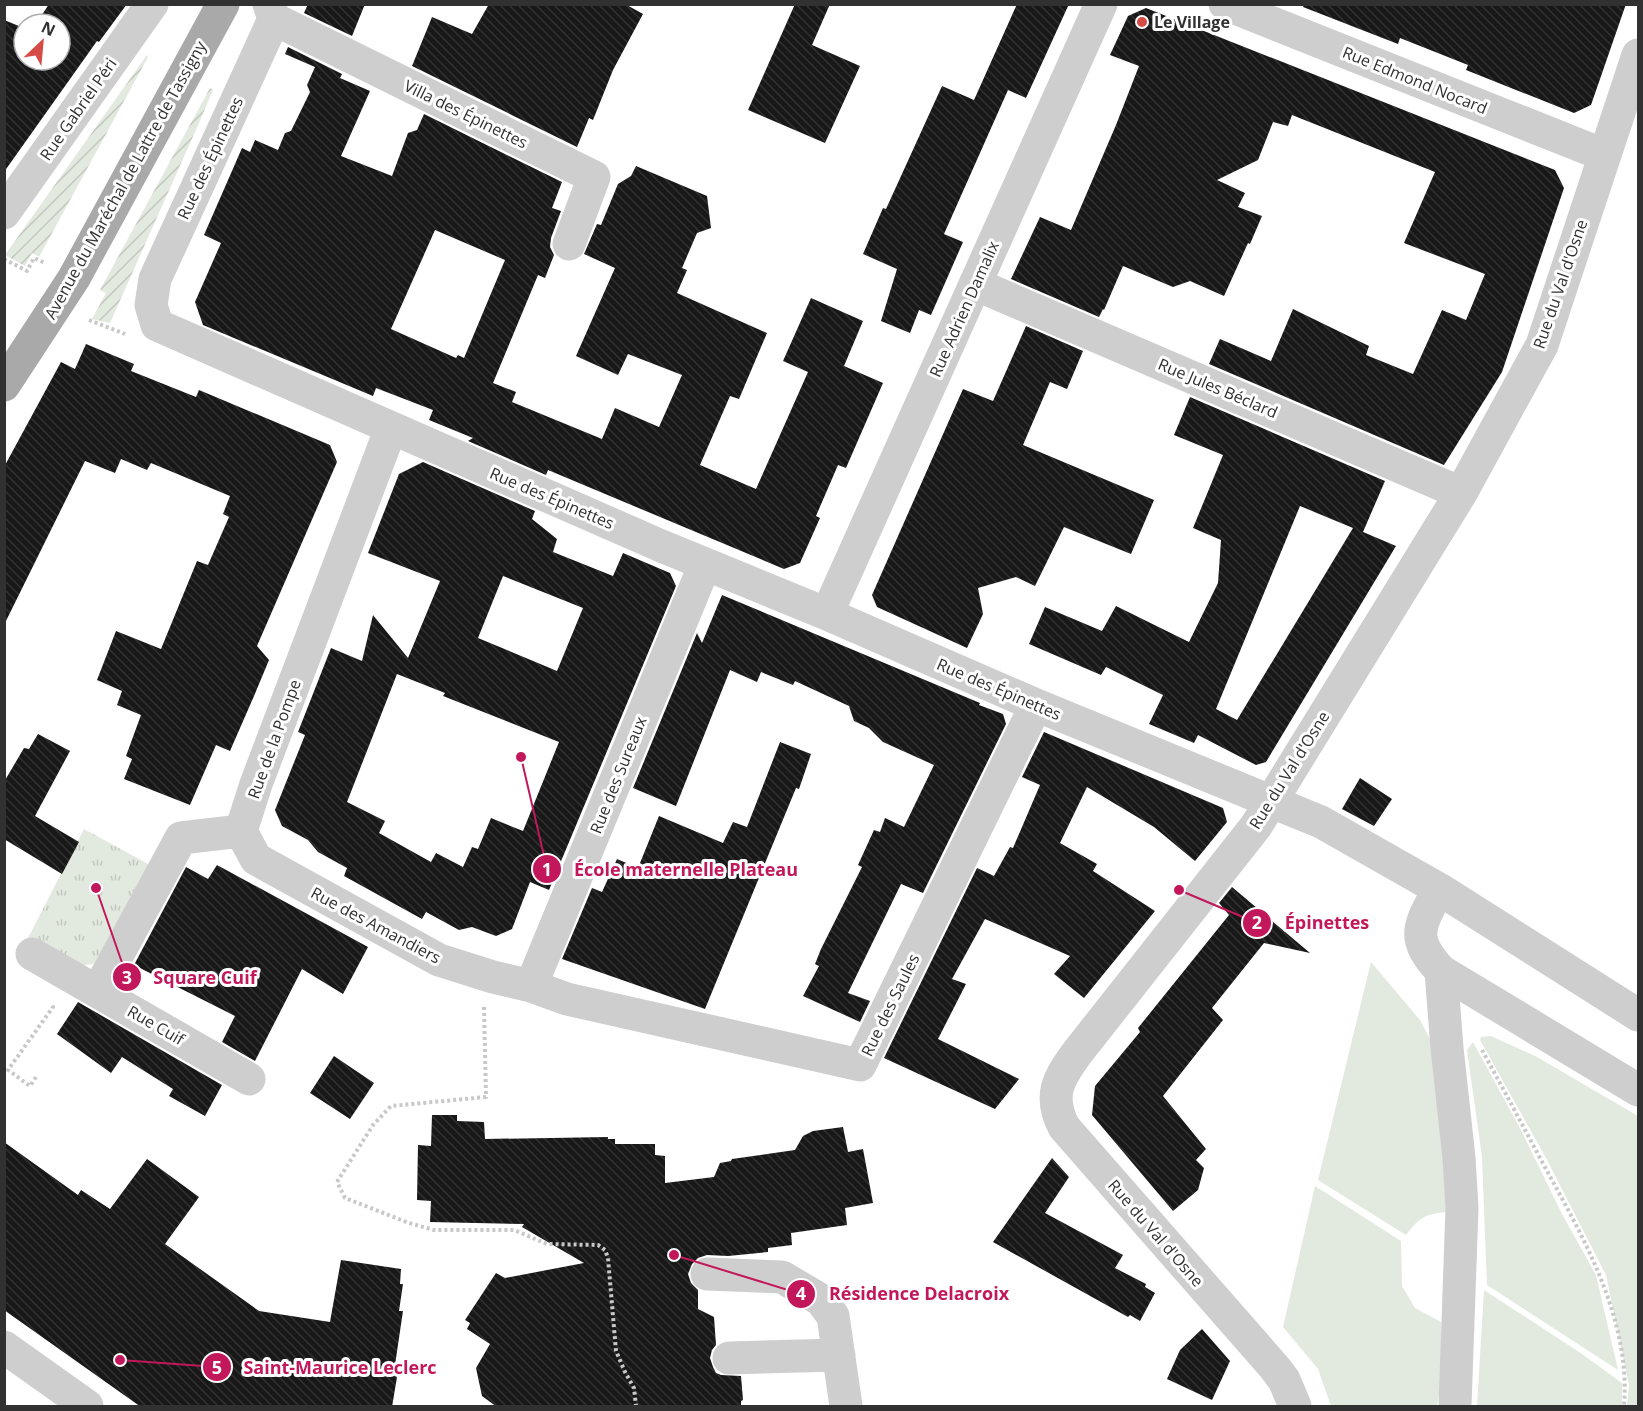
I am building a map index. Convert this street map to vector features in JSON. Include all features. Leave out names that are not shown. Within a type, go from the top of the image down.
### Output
[{"type":"main road","name":"Avenue du Maréchal de Lattre de Tassigny","points":[[4,385],[74,278],[223,4]]},
{"type":"street","name":"Rue Gabriel Péri","points":[[4,213],[152,4]]},
{"type":"street","name":"Rue Adrien Damalix","points":[[827,614],[1101,4]]},
{"type":"street","name":"Rue Edmond Nocard","points":[[1225,4],[1604,155]]},
{"type":"street","name":"Villa des Épinettes","points":[[272,12],[594,177],[569,244]]},
{"type":"street","name":"Rue des Épinettes","points":[[272,12],[155,279],[151,305],[157,325],[705,564],[827,614],[1036,705],[1321,822],[1439,889],[1638,1015]]},
{"type":"street","name":"Rue du Val d'Osne","points":[[1295,1407],[1284,1380],[1275,1368],[1064,1127],[1056,1112],[1055,1096],[1059,1080],[1077,1053],[1256,826],[1461,493],[1542,345],[1638,56]]},
{"type":"street","name":"Rue Jules Béclard","points":[[975,284],[1461,493]]},
{"type":"street","name":"Rue de la Pompe","points":[[241,831],[256,784],[391,428]]},
{"type":"street","name":"Rue des Sureaux","points":[[531,986],[705,564]]},
{"type":"street","name":"Rue des Saules","points":[[531,986],[567,999],[860,1065],[1036,705]]},
{"type":"street","name":"Rue des Amandiers","points":[[241,831],[256,859],[439,960],[531,986]]},
{"type":"street","points":[[98,991],[181,838],[241,831]]},
{"type":"street","points":[[1439,889],[1421,924],[1422,943],[1428,957],[1441,971],[1638,1090]]},
{"type":"street","name":"Rue Cuif","points":[[32,954],[249,1079]]},
{"type":"street","points":[[1441,971],[1462,1208],[1455,1407]]},
{"type":"street","points":[[707,1274],[782,1277],[821,1300],[833,1316],[846,1407]]},
{"type":"street","points":[[4,1347],[87,1407]]},
{"type":"street","points":[[729,1358],[839,1355]]},
{"type":"path","points":[[4,259],[27,271],[34,258]]},
{"type":"path","points":[[93,312],[88,321],[105,328]]},
{"type":"path","points":[[493,977],[484,1009],[486,1097],[391,1106],[373,1125],[337,1182],[345,1198],[409,1223],[434,1230],[514,1230],[548,1244],[598,1245],[605,1250],[608,1258],[616,1351],[624,1372],[634,1388],[636,1407]]},
{"type":"path","points":[[36,1077],[30,1086],[8,1070],[46,1016]]},
{"type":"path","points":[[1478,1041],[1592,1257],[1612,1311],[1621,1347],[1626,1385],[1624,1407]]},
{"type":"green space","points":[[147,55],[148,57],[39,257],[32,253],[25,266],[5,255]]},
{"type":"green space","points":[[210,88],[213,90],[199,123],[110,323],[92,319],[106,293],[100,290]]},
{"type":"green space","points":[[84,829],[150,865],[94,964],[79,966],[71,964],[28,938]]},
{"type":"green space","points":[[1371,962],[1420,1020],[1430,1039],[1441,1130],[1447,1212],[1423,1218],[1406,1235],[1318,1180]]},
{"type":"green space","points":[[1491,1036],[1537,1057],[1638,1116],[1638,1406],[1627,1406],[1629,1385],[1606,1275],[1546,1158],[1480,1040],[1481,1037]]},
{"type":"green space","points":[[1473,1042],[1596,1275],[1618,1370],[1487,1285],[1482,1157],[1467,1050]]},
{"type":"green space","points":[[1315,1186],[1401,1241],[1402,1286],[1415,1308],[1441,1322],[1442,1377],[1437,1406],[1331,1406],[1318,1369],[1283,1327]]},
{"type":"green space","points":[[1484,1290],[1622,1383],[1622,1406],[1477,1406]]},
{"type":"building","points":[[49,4],[127,4],[99,42],[97,41],[4,172],[4,20],[12,23],[12,72],[72,72],[72,12],[44,12]]},
{"type":"building","points":[[308,4],[365,4],[352,36],[304,13]]},
{"type":"building","points":[[489,4],[625,4],[643,14],[613,70],[593,120],[589,118],[577,147],[412,66],[432,17],[472,34]]},
{"type":"building","points":[[795,4],[830,4],[812,45],[860,66],[825,143],[748,110]]},
{"type":"building","points":[[1017,4],[1069,4],[1026,98],[1008,90],[944,234],[963,242],[931,315],[919,310],[910,333],[881,321],[897,269],[863,254],[942,86],[974,100]]},
{"type":"building","points":[[1304,4],[1626,4],[1591,105],[1574,113],[1466,70],[1468,65],[1400,38],[1398,44],[1303,7]]},
{"type":"building","points":[[1146,8],[1555,170],[1564,188],[1502,372],[1444,465],[1209,364],[1220,339],[1271,361],[1293,309],[1369,346],[1366,355],[1413,374],[1442,310],[1466,320],[1485,274],[1404,243],[1435,172],[1292,115],[1288,126],[1273,122],[1258,160],[1217,180],[1245,193],[1238,207],[1262,216],[1224,296],[1190,281],[1173,287],[1123,266],[1099,317],[1011,279],[1040,217],[1071,230],[1139,66],[1110,55],[1128,16]]},
{"type":"building","points":[[288,47],[342,74],[340,78],[370,91],[341,156],[392,176],[408,133],[417,130],[424,114],[562,182],[552,208],[561,211],[551,238],[550,247],[554,255],[545,278],[538,275],[493,383],[516,392],[512,402],[602,439],[615,408],[659,427],[682,375],[628,354],[618,375],[576,356],[615,268],[584,254],[597,224],[601,225],[618,184],[631,176],[636,166],[707,196],[711,228],[697,233],[682,268],[687,270],[677,293],[767,333],[739,399],[730,396],[700,465],[756,489],[808,372],[783,361],[811,298],[863,321],[844,366],[883,383],[846,468],[838,465],[816,516],[820,518],[800,563],[784,569],[548,470],[546,475],[468,441],[473,438],[429,420],[433,410],[376,388],[373,396],[203,325],[195,302],[221,243],[204,235],[242,148],[250,152],[255,140],[278,150],[285,133],[291,131],[310,92],[307,85],[315,67],[285,54]],"holes":[[[435,230],[505,260],[464,358],[458,355],[456,358],[391,329]]]},
{"type":"building","points":[[1026,326],[1083,351],[1067,389],[1050,382],[1023,445],[1154,500],[1131,554],[1064,527],[1035,586],[1016,577],[978,588],[983,614],[967,648],[877,607],[872,595],[963,389],[993,401]]},
{"type":"building","points":[[86,344],[134,364],[131,371],[196,397],[199,390],[330,445],[337,462],[257,646],[269,660],[254,696],[230,751],[216,745],[190,805],[124,779],[132,759],[126,756],[141,715],[117,705],[122,691],[97,680],[116,631],[161,649],[197,561],[208,565],[229,517],[223,514],[230,496],[151,463],[147,470],[121,459],[115,473],[85,461],[4,625],[4,467],[61,362],[75,369]]},
{"type":"building","points":[[1190,397],[1385,481],[1363,532],[1396,546],[1266,762],[1256,765],[1198,735],[1194,743],[1149,724],[1163,695],[1106,667],[1101,675],[1029,644],[1045,607],[1102,631],[1116,606],[1189,642],[1218,583],[1221,540],[1193,528],[1223,455],[1174,435]],"holes":[[[1300,506],[1353,528],[1237,720],[1216,709]]]},
{"type":"building","points":[[423,462],[535,511],[532,519],[557,539],[553,552],[613,576],[623,553],[670,573],[676,586],[549,890],[530,882],[512,929],[496,936],[472,927],[459,930],[426,912],[422,919],[344,876],[347,868],[318,852],[308,840],[282,826],[275,810],[305,735],[298,732],[331,648],[362,661],[373,615],[408,658],[440,581],[368,553],[399,474]],"holes":[[[503,576],[583,608],[557,671],[478,638]],[[397,674],[445,693],[443,696],[559,742],[523,831],[491,818],[478,849],[472,847],[463,867],[436,853],[431,862],[379,833],[385,821],[347,802]]]},
{"type":"building","points":[[722,595],[1003,714],[1006,724],[923,893],[901,884],[848,993],[870,1001],[860,1022],[803,996],[819,966],[815,964],[821,949],[862,867],[858,865],[874,830],[880,832],[885,818],[904,827],[934,765],[883,742],[869,728],[854,721],[849,706],[795,681],[793,685],[761,672],[757,682],[730,670],[676,806],[633,788],[697,633],[702,643]]},
{"type":"building","points":[[1044,732],[1223,808],[1227,822],[1195,861],[1154,827],[1087,787],[1060,843],[1097,864],[1093,871],[1155,911],[1084,998],[1054,974],[1070,956],[985,919],[952,979],[966,984],[938,1039],[1019,1079],[995,1109],[884,1058],[977,868],[994,876],[1010,847],[1013,848],[1040,785],[1022,777]]},
{"type":"building","points":[[38,734],[70,751],[35,816],[79,842],[62,874],[4,839],[4,782],[24,748],[29,749]]},
{"type":"building","points":[[780,742],[811,754],[799,789],[796,788],[705,1009],[562,959],[592,888],[602,892],[617,859],[638,868],[659,816],[723,843],[733,822],[747,827]]},
{"type":"building","points":[[1360,778],[1392,799],[1374,826],[1342,809]]},
{"type":"building","points":[[217,865],[368,947],[343,994],[302,969],[255,1061],[222,1042],[235,1016],[134,965],[186,867],[208,879]]},
{"type":"building","points":[[1232,887],[1310,953],[1264,943],[1212,1008],[1223,1020],[1163,1096],[1206,1149],[1196,1160],[1204,1168],[1198,1190],[1173,1211],[1092,1115],[1095,1086],[1140,1032],[1138,1028],[1229,915],[1219,903]]},
{"type":"building","points":[[78,1002],[222,1085],[205,1116],[169,1096],[173,1089],[122,1057],[111,1073],[57,1034]]},
{"type":"building","points":[[334,1056],[374,1083],[350,1119],[310,1093]]},
{"type":"building","points":[[432,1115],[457,1115],[457,1121],[484,1122],[485,1139],[608,1137],[608,1139],[615,1139],[615,1144],[655,1144],[655,1155],[665,1156],[665,1183],[714,1177],[720,1163],[732,1159],[795,1150],[803,1136],[813,1131],[843,1127],[848,1152],[863,1149],[873,1203],[845,1208],[847,1225],[791,1233],[792,1245],[768,1248],[768,1252],[728,1256],[707,1255],[698,1258],[692,1264],[688,1274],[691,1283],[698,1290],[698,1309],[714,1317],[716,1345],[710,1358],[713,1367],[716,1373],[721,1375],[741,1376],[743,1400],[741,1407],[497,1407],[482,1396],[476,1368],[490,1344],[467,1329],[470,1323],[465,1320],[496,1273],[505,1278],[584,1263],[522,1227],[524,1224],[430,1222],[431,1201],[417,1200],[418,1145],[431,1146]]},
{"type":"building","points":[[4,1142],[78,1195],[81,1190],[110,1209],[147,1159],[199,1197],[165,1244],[259,1311],[330,1322],[341,1260],[401,1269],[400,1284],[403,1284],[399,1311],[403,1311],[395,1365],[399,1365],[392,1407],[141,1407],[4,1310]]},
{"type":"building","points":[[1052,1158],[1069,1177],[1045,1213],[1123,1255],[1115,1268],[1146,1284],[1145,1287],[1155,1293],[1140,1321],[1130,1315],[1128,1317],[993,1242]]},
{"type":"building","points":[[1202,1329],[1230,1361],[1212,1400],[1167,1379],[1180,1350]]},
{"type":"place","name":"Le Village","points":[[1142,22]]},
{"type":"place","name":"École maternelle Plateau","points":[[521,757]]},
{"type":"place","name":"Square Cuif","points":[[96,888]]},
{"type":"place","name":"Épinettes","points":[[1179,890]]},
{"type":"place","name":"Résidence Delacroix","points":[[674,1255]]},
{"type":"place","name":"Saint-Maurice Leclerc","points":[[120,1360]]}]
